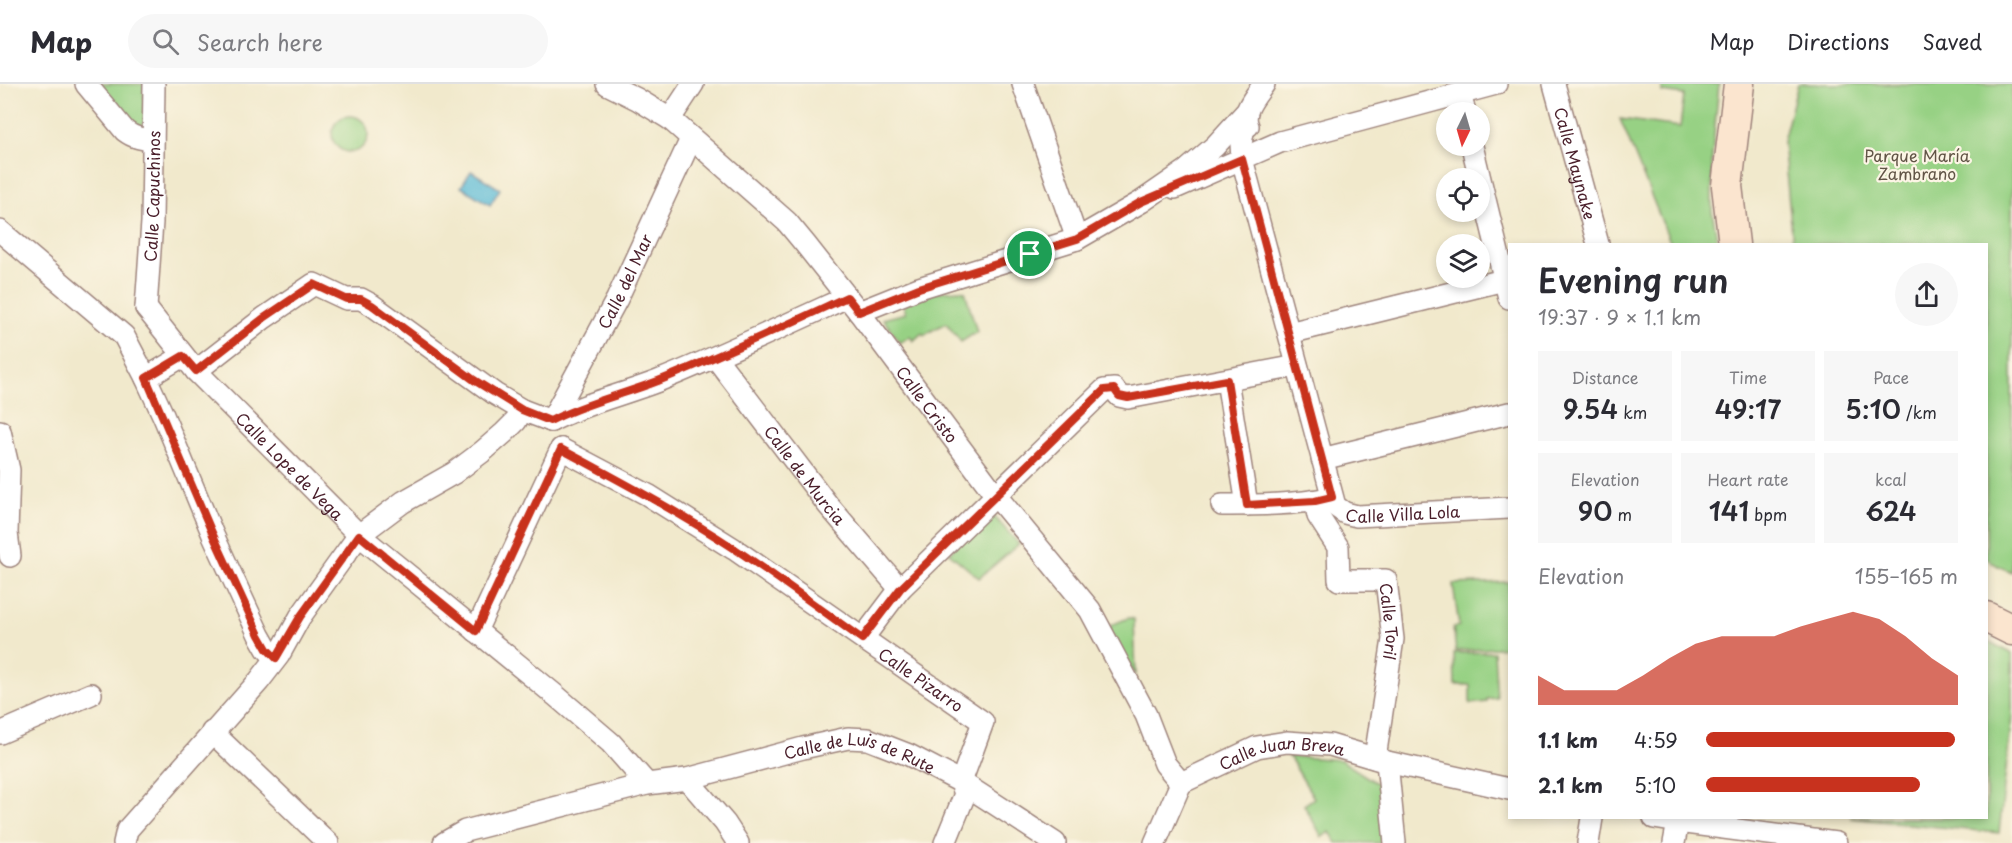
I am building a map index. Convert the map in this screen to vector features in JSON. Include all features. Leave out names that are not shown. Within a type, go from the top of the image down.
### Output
[{"type":"street","points":[[86,84],[125,131],[141,139],[153,140]]},
{"type":"street","name":"Calle Cristo","points":[[606,84],[670,119],[787,222],[853,305],[997,496],[1090,610],[1146,715],[1166,764],[1181,783]]},
{"type":"street","points":[[670,119],[693,84]]},
{"type":"street","points":[[1023,84],[1077,239]]},
{"type":"street","points":[[550,421],[571,410],[631,391],[853,305],[919,288],[1077,239],[1141,202],[1186,171],[1246,116],[1264,84]]},
{"type":"street","points":[[1464,102],[1496,84]]},
{"type":"street","name":"Calle Maynake","points":[[1554,84],[1598,243]]},
{"type":"street","points":[[1734,243],[1727,186],[1739,84]]},
{"type":"street","name":"Calle Capuchinos","points":[[146,308],[152,222],[154,88]]},
{"type":"street","points":[[1141,202],[1280,142],[1436,109]]},
{"type":"street","points":[[1246,116],[1250,131],[1257,137],[1265,141],[1280,142]]},
{"type":"street","name":"Calle Villa Lola","points":[[1246,116],[1242,159],[1322,459],[1323,499],[1345,513],[1357,516],[1508,508]]},
{"type":"street","name":"Calle del Mar","points":[[550,421],[617,299],[691,139]]},
{"type":"street","points":[[1289,333],[1507,289],[1475,156]]},
{"type":"street","points":[[0,231],[124,336],[146,378],[213,535],[259,635],[267,649],[276,658]]},
{"type":"street","points":[[146,378],[189,364],[314,284],[346,299],[361,299],[372,305],[474,380],[522,410],[550,421],[561,449],[476,631]]},
{"type":"street","points":[[124,336],[146,308]]},
{"type":"street","name":"Calle Lope de Vega","points":[[146,308],[189,364],[359,535],[611,743],[647,784]]},
{"type":"street","name":"Calle de Murcia","points":[[716,358],[828,505],[900,589]]},
{"type":"street","points":[[862,639],[900,589],[1104,390],[1116,392],[1128,398],[1297,366]]},
{"type":"street","points":[[1227,380],[1247,505]]},
{"type":"street","points":[[124,843],[127,830],[212,732],[260,681],[300,617],[359,535],[403,502],[454,473],[482,452],[510,427],[522,410]]},
{"type":"street","points":[[1322,459],[1508,413]]},
{"type":"street","points":[[0,431],[9,470],[7,533],[10,556]]},
{"type":"street","name":"Calle Pizarro","points":[[561,449],[648,495],[706,531],[983,722],[961,782]]},
{"type":"street","points":[[1222,505],[1323,499]]},
{"type":"street","name":"Calle Toril","points":[[1323,499],[1318,516],[1338,547],[1339,580],[1386,580],[1393,639],[1381,760]]},
{"type":"street","points":[[1988,618],[2012,630]]},
{"type":"street","points":[[0,733],[91,694]]},
{"type":"street","points":[[212,732],[328,843]]},
{"type":"street","name":"Calle de Luis de Rute","points":[[447,841],[465,831],[647,784],[687,778],[848,738],[868,739],[961,782],[1055,843]]},
{"type":"street","name":"Calle Juan Breva","points":[[1181,783],[1257,747],[1287,742],[1330,745],[1381,760],[1508,789]]},
{"type":"street","points":[[1381,760],[1395,843]]},
{"type":"street","points":[[687,778],[734,842]]},
{"type":"street","points":[[945,843],[965,794],[961,782]]},
{"type":"street","points":[[1155,843],[1181,783]]},
{"type":"street","points":[[1588,843],[1592,819]]},
{"type":"street","points":[[1655,819],[1676,833],[1836,843]]},
{"type":"green space","points":[[99,84],[144,84],[145,122],[138,129],[128,128]]},
{"type":"green space","points":[[1662,84],[1719,84],[1712,157],[1712,211],[1718,243],[1671,243],[1620,119],[1680,127],[1684,95],[1662,92]]},
{"type":"green space","name":"Parque María Zambrano","points":[[1798,84],[2012,84],[2012,572],[1988,559],[1988,243],[1793,243],[1783,141]]},
{"type":"green space","points":[[350,116],[363,121],[368,134],[363,147],[350,152],[337,147],[332,134],[337,121]]},
{"type":"green space","points":[[965,291],[977,332],[961,342],[946,323],[924,335],[922,333],[913,341],[910,336],[900,343],[883,319],[906,313],[903,303],[925,293]]},
{"type":"green space","points":[[990,512],[1019,544],[979,578],[949,553]]},
{"type":"green space","points":[[1508,582],[1508,647],[1456,651],[1453,627],[1459,626],[1453,584]]},
{"type":"green space","points":[[1128,618],[1134,619],[1136,676],[1109,632],[1111,625]]},
{"type":"green space","points":[[1988,641],[2012,654],[2012,715],[1999,833],[1860,819],[1988,819]]},
{"type":"green space","points":[[1494,652],[1497,698],[1470,704],[1470,685],[1455,685],[1454,653]]},
{"type":"green space","points":[[1289,756],[1341,760],[1381,786],[1386,843],[1337,843],[1330,832],[1322,837],[1304,805],[1314,798]]},
{"type":"water","points":[[471,171],[500,189],[490,205],[461,187]]},
{"type":"route","points":[[1242,159],[1332,497],[1315,501],[1247,505],[1227,380],[1128,398],[1119,396],[1114,389],[1104,390],[900,589],[862,639],[697,525],[648,495],[561,449],[476,631],[359,535],[300,617],[276,658],[267,649],[259,635],[213,535],[164,415],[146,378],[183,356],[196,371],[264,318],[314,284],[346,299],[361,299],[372,305],[474,380],[522,410],[550,421],[571,410],[631,391],[716,358],[847,297],[859,312],[919,288],[1030,254],[1077,239],[1141,202],[1242,159]]}]
